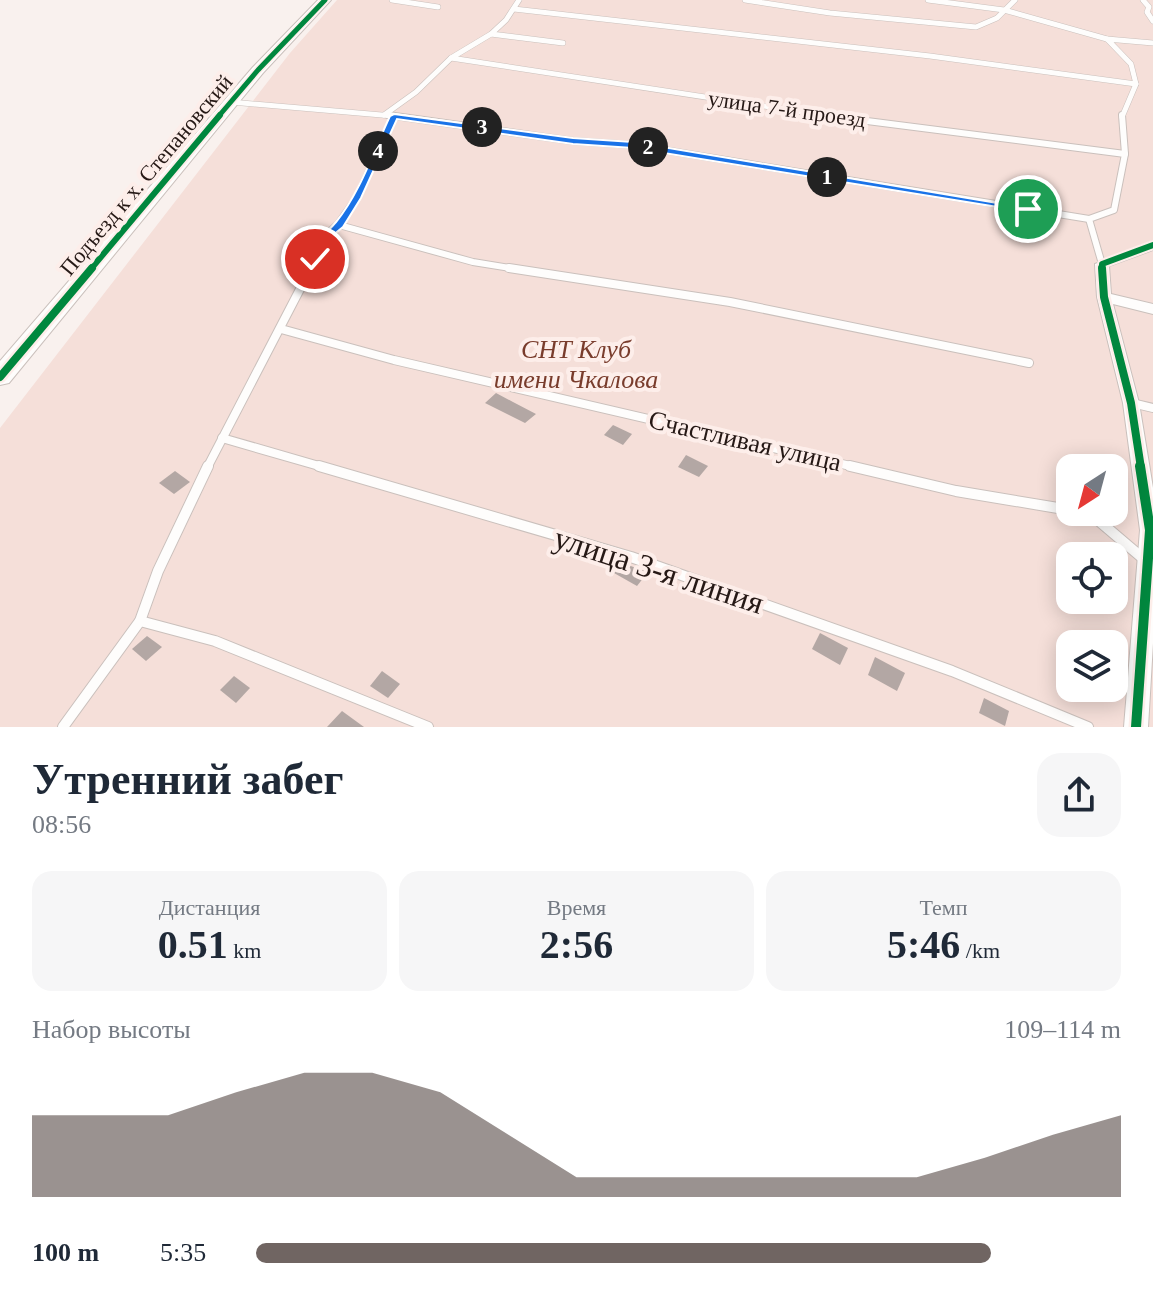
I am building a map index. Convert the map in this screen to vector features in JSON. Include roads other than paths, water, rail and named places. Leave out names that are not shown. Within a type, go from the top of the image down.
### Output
[{"type":"street","name":"Подъезд к х. Степановский","points":[[0,377],[231,102],[325,0]]},
{"type":"street","points":[[1136,727],[1146,561],[1152,530],[1131,403],[1104,297],[1102,264],[1153,245]]},
{"type":"street","points":[[1104,297],[1153,309]]},
{"type":"lane","points":[[392,0],[438,7]]},
{"type":"lane","points":[[383,115],[416,92],[451,58],[491,34],[519,0]]},
{"type":"lane","points":[[745,0],[954,27],[976,27],[997,18],[1015,0]]},
{"type":"lane","points":[[928,0],[1004,10],[1107,39],[1153,43]]},
{"type":"lane","points":[[1143,0],[1149,7],[1147,12],[1153,21]]},
{"type":"lane","points":[[514,9],[930,56],[1136,84]]},
{"type":"lane","points":[[491,34],[563,43]]},
{"type":"lane","points":[[231,102],[394,116],[573,141],[633,145],[1089,219],[1114,210],[1125,154],[1122,113],[1136,84],[1131,64],[1107,39]]},
{"type":"lane","name":"улица 7-й проезд","points":[[451,58],[823,116],[1125,154]]},
{"type":"lane","points":[[63,727],[140,621],[158,571],[222,438],[281,329],[327,234],[339,225],[356,198],[394,116]]},
{"type":"lane","points":[[1089,219],[1102,264]]},
{"type":"lane","points":[[339,225],[473,262],[730,302],[1029,363]]},
{"type":"lane","name":"Счастливая улица","points":[[281,329],[394,360],[956,491],[1056,508]]},
{"type":"lane","points":[[1131,403],[1153,408]]},
{"type":"lane","name":"улица 3-я линия","points":[[222,438],[631,557],[952,671],[1088,727]]},
{"type":"lane","name":"Счастливая улица","points":[[1105,526],[1146,561]]},
{"type":"lane","points":[[140,621],[215,641],[428,727]]},
{"type":"park label","name":"СНТ Клуб имени Чкалова","points":[[576,364]]}]
